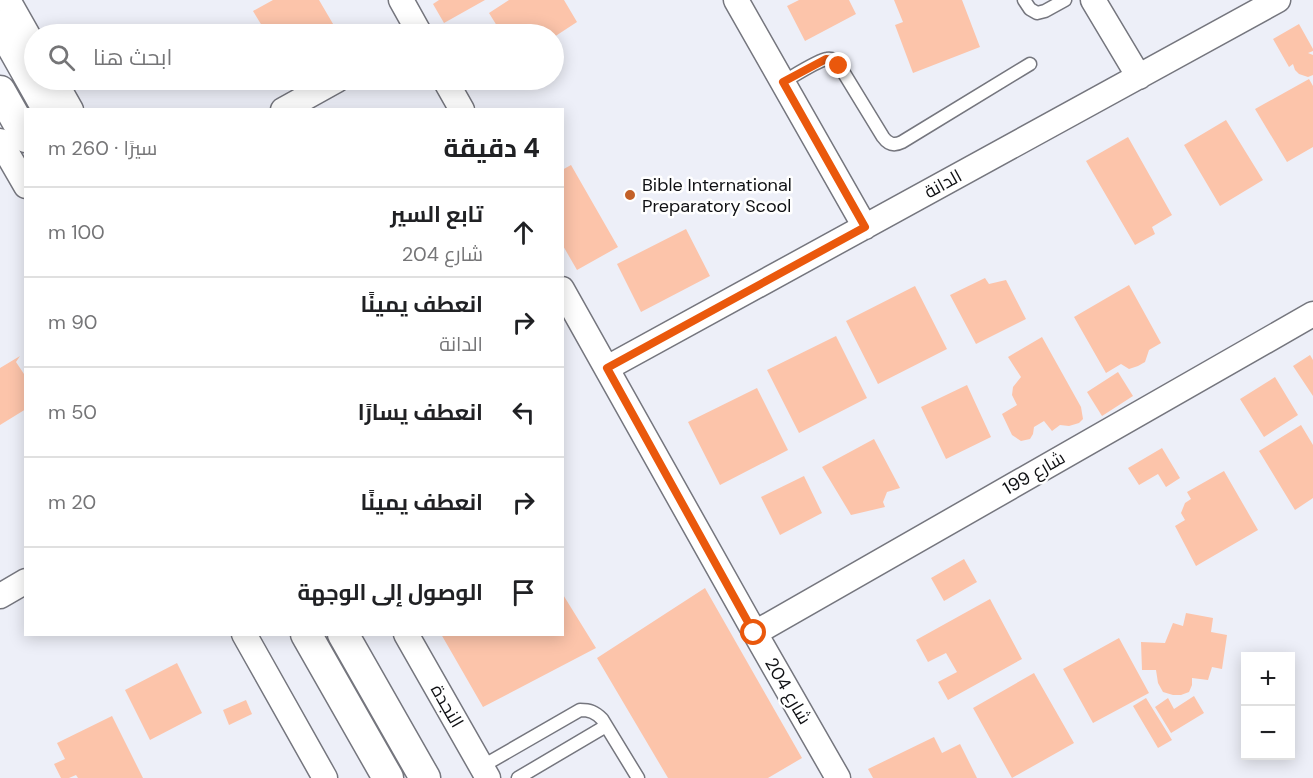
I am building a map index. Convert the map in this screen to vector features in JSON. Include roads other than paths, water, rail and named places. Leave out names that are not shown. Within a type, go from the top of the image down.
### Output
[{"type":"street","points":[[9,0],[24,28]]},
{"type":"street","points":[[401,0],[414,24]]},
{"type":"street","points":[[736,0],[865,227]]},
{"type":"street","points":[[1093,0],[1138,77]]},
{"type":"street","name":"الدانة","points":[[607,368],[1278,0]]},
{"type":"street","points":[[0,25],[24,68]]},
{"type":"street","points":[[37,90],[47,108]]},
{"type":"street","points":[[60,90],[70,108]]},
{"type":"street","points":[[288,108],[319,90]]},
{"type":"street","points":[[451,90],[461,108]]},
{"type":"street","points":[[0,91],[24,133]]},
{"type":"street","points":[[0,141],[24,183]]},
{"type":"street","name":"شارع 204","points":[[564,293],[754,633],[838,778]]},
{"type":"street","name":"شارع 199","points":[[754,633],[1313,314]]},
{"type":"street","points":[[0,596],[24,582]]},
{"type":"street","points":[[245,636],[325,778]]},
{"type":"street","points":[[307,636],[388,778]]},
{"type":"street","points":[[344,636],[425,778]]},
{"type":"street","name":"النجدة","points":[[407,636],[484,772]]},
{"type":"lane","points":[[1024,0],[1030,9],[1037,13],[1065,0]]},
{"type":"lane","points":[[783,82],[822,60],[830,58],[834,60],[885,141],[894,144],[903,142],[1030,64]]},
{"type":"lane","points":[[484,772],[580,710],[588,710],[596,713],[606,726],[635,777]]},
{"type":"lane","points":[[518,778],[606,726]]},
{"type":"place","name":"Bible International Preparatory Scool","points":[[630,195]]}]
